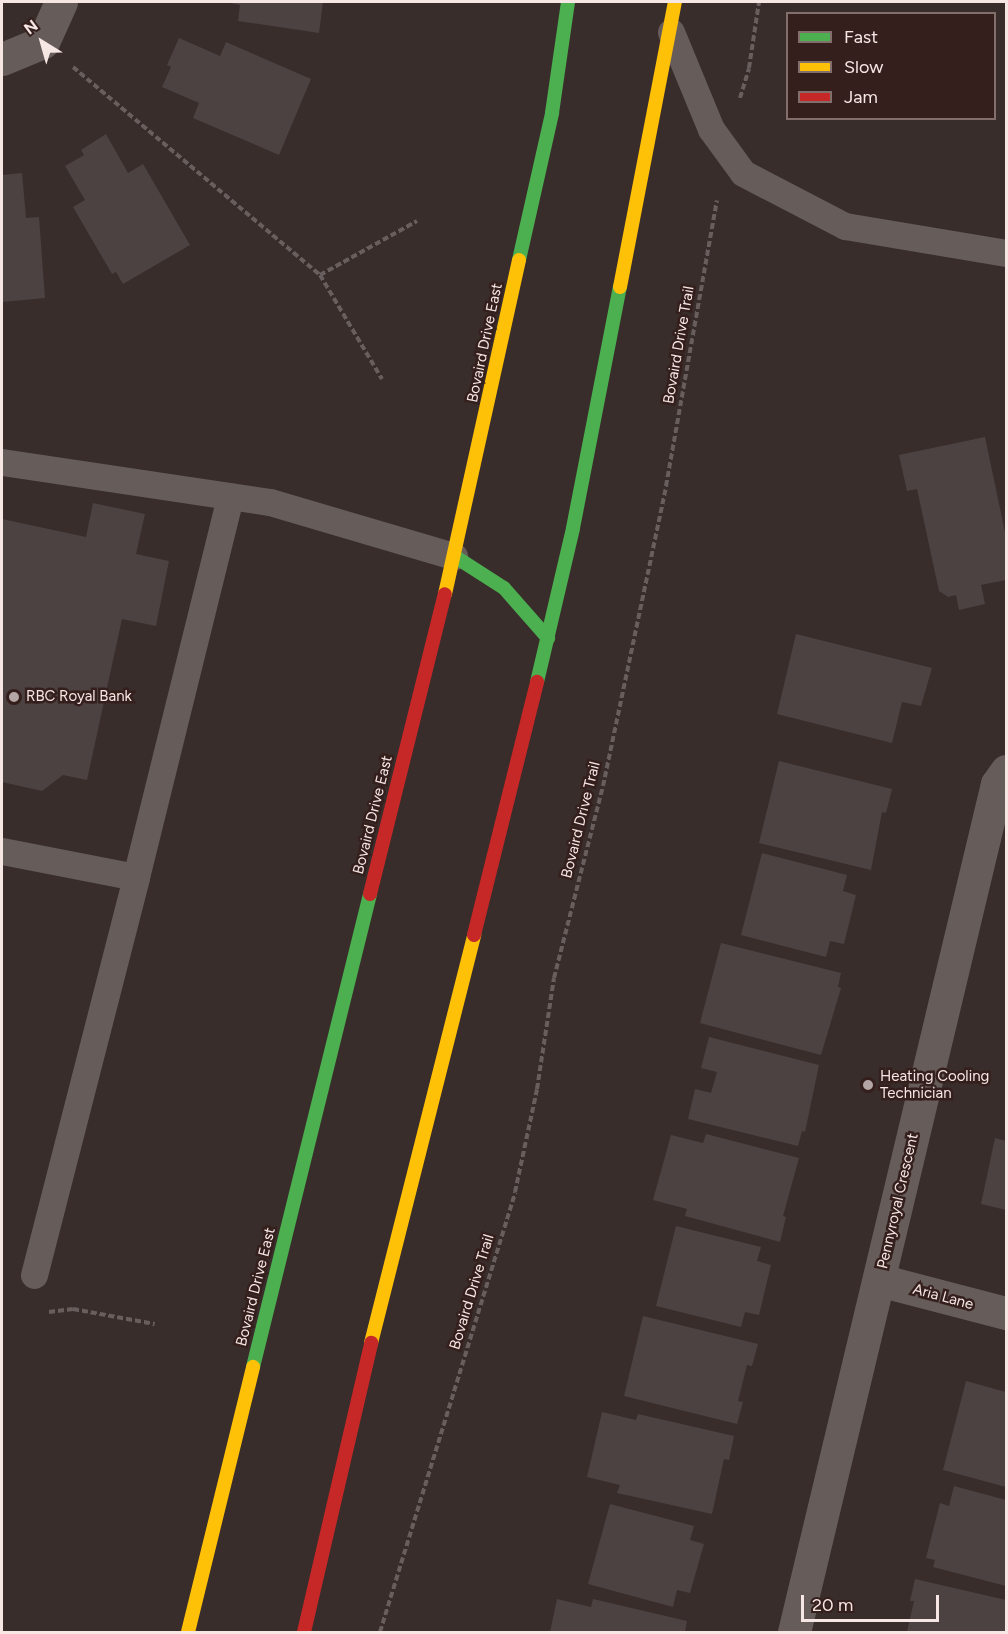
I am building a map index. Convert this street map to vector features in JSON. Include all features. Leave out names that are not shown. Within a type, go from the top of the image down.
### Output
[{"type":"main road","name":"Bovaird Drive East","points":[[188,1632],[454,556],[552,113],[568,2]]},
{"type":"main road","points":[[304,1632],[341,1465],[548,638],[671,32],[675,2]]},
{"type":"main road","points":[[454,556],[504,588],[548,638]]},
{"type":"street","points":[[2,59],[43,42],[61,2]]},
{"type":"street","name":"Pennyroyal Crescent","points":[[794,1632],[997,784],[1006,771]]},
{"type":"street","name":"Aria Lane","points":[[879,1280],[1006,1313]]},
{"type":"lane","points":[[671,32],[706,118],[724,149],[743,173],[844,226],[1006,253]]},
{"type":"lane","points":[[2,462],[270,502],[454,556]]},
{"type":"lane","points":[[34,1275],[136,877],[230,496]]},
{"type":"lane","points":[[2,851],[136,877]]},
{"type":"path","name":"Bovaird Drive Trail","points":[[380,1632],[515,1192],[537,1089],[554,978],[603,786],[666,486],[724,149],[749,68],[759,2]]},
{"type":"path","points":[[43,42],[320,275],[382,379]]},
{"type":"path","points":[[320,275],[417,221]]},
{"type":"path","points":[[44,1312],[73,1309],[155,1324]]},
{"type":"building","points":[[227,2],[323,2],[319,33],[238,21],[240,5]]},
{"type":"building","points":[[179,38],[220,56],[226,42],[311,79],[279,155],[193,118],[199,103],[162,87],[171,67],[167,65]]},
{"type":"building","points":[[106,134],[128,173],[143,164],[190,245],[123,284],[116,272],[112,274],[73,207],[85,200],[65,166],[84,155],[81,150]]},
{"type":"building","points":[[22,173],[26,218],[39,217],[45,298],[2,302],[2,175]]},
{"type":"building","points":[[985,437],[1006,537],[1006,580],[981,585],[985,604],[959,610],[956,595],[948,597],[939,591],[917,489],[907,491],[899,455]]},
{"type":"building","points":[[93,503],[145,514],[136,554],[169,561],[156,626],[122,619],[87,780],[63,775],[42,791],[2,782],[2,519],[86,537]]},
{"type":"building","points":[[796,634],[932,668],[921,706],[902,702],[892,743],[777,714]]},
{"type":"building","points":[[779,761],[892,789],[886,813],[882,812],[871,870],[759,843]]},
{"type":"building","points":[[762,853],[847,875],[843,891],[856,895],[844,944],[830,941],[826,957],[741,935]]},
{"type":"building","points":[[721,943],[841,973],[838,987],[841,988],[821,1055],[700,1023]]},
{"type":"building","points":[[709,1037],[819,1065],[805,1132],[802,1131],[798,1146],[688,1119],[695,1089],[711,1093],[717,1072],[701,1068]]},
{"type":"building","points":[[706,1134],[799,1158],[783,1216],[786,1217],[780,1242],[685,1216],[687,1209],[653,1200],[671,1135],[703,1143]]},
{"type":"building","points":[[995,1138],[1006,1141],[1006,1210],[981,1204]]},
{"type":"building","points":[[676,1226],[761,1247],[757,1261],[771,1265],[759,1315],[745,1312],[741,1327],[656,1306]]},
{"type":"building","points":[[643,1316],[758,1344],[752,1366],[747,1365],[738,1401],[743,1402],[737,1424],[624,1396]]},
{"type":"building","points":[[966,1381],[1006,1392],[1006,1487],[943,1470]]},
{"type":"building","points":[[602,1412],[636,1420],[638,1414],[734,1436],[729,1460],[724,1459],[712,1514],[617,1493],[620,1485],[587,1477]]},
{"type":"building","points":[[954,1486],[1006,1500],[1006,1586],[933,1567],[935,1560],[926,1558],[940,1503],[949,1506]]},
{"type":"building","points":[[610,1504],[694,1526],[690,1540],[704,1544],[690,1593],[677,1590],[673,1607],[588,1584]]},
{"type":"building","points":[[915,1579],[1006,1600],[1006,1632],[907,1632],[914,1601],[910,1601]]},
{"type":"building","points":[[557,1599],[591,1607],[593,1599],[687,1621],[685,1632],[550,1632]]},
{"type":"traffic: fast","points":[[519,260],[552,113],[568,2]]},
{"type":"traffic: fast","points":[[537,682],[573,528],[620,287]]},
{"type":"traffic: fast","points":[[454,556],[504,588],[548,638]]},
{"type":"traffic: fast","points":[[253,1367],[370,894]]},
{"type":"traffic: slow","points":[[620,287],[675,2]]},
{"type":"traffic: slow","points":[[445,594],[519,260]]},
{"type":"traffic: slow","points":[[371,1343],[474,935]]},
{"type":"traffic: slow","points":[[188,1632],[253,1367]]},
{"type":"traffic: jam","points":[[370,894],[445,594]]},
{"type":"traffic: jam","points":[[474,935],[537,682]]},
{"type":"traffic: jam","points":[[304,1632],[371,1343]]},
{"type":"place","name":"RBC Royal Bank","points":[[14,697]]},
{"type":"place","name":"Heating Cooling Technician","points":[[868,1085]]}]
